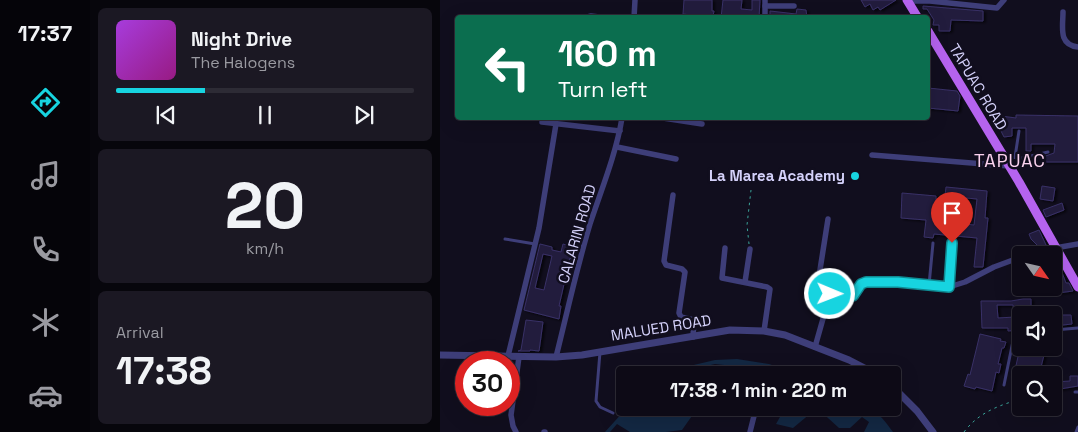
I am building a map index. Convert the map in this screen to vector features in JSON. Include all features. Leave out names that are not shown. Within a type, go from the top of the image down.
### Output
[{"type":"main road","points":[[907,1],[916,15]]},
{"type":"main road","name":"TAPUAC ROAD","points":[[930,36],[963,94],[1004,157],[1054,246]]},
{"type":"main road","name":"TAPUAC ROAD","points":[[1062,260],[1078,287]]},
{"type":"street","points":[[634,15],[635,0]]},
{"type":"street","points":[[907,1],[943,2],[997,8],[1004,0]]},
{"type":"street","points":[[765,3],[794,6]]},
{"type":"street","points":[[1063,12],[1062,35],[1064,40],[1067,44],[1078,47]]},
{"type":"street","name":"CALARIN ROAD","points":[[556,357],[590,223],[617,148],[622,120]]},
{"type":"street","points":[[677,120],[702,124]]},
{"type":"street","points":[[542,122],[620,131]]},
{"type":"street","points":[[509,351],[535,244],[556,124]]},
{"type":"street","points":[[617,148],[676,158]]},
{"type":"street","points":[[872,155],[1009,166]]},
{"type":"street","points":[[673,194],[664,261],[666,265],[682,269],[685,272],[679,313],[681,317],[694,320],[693,337]]},
{"type":"street","points":[[828,219],[817,289],[830,294],[853,296],[861,284],[866,282],[898,282],[949,287],[965,282],[1012,260]]},
{"type":"street","points":[[1062,247],[1078,244]]},
{"type":"street","points":[[725,248],[722,278],[770,289],[764,331]]},
{"type":"street","points":[[745,282],[750,249]]},
{"type":"street","points":[[815,347],[830,294]]},
{"type":"street","name":"MALUED ROAD","points":[[520,357],[556,357],[600,352],[730,330],[764,331],[785,335],[863,366]]},
{"type":"street","name":"MALUED ROAD","points":[[440,355],[455,355]]},
{"type":"street","points":[[901,395],[917,411],[933,432]]},
{"type":"street","points":[[510,416],[516,432]]},
{"type":"street","points":[[750,432],[754,416]]},
{"type":"lane","points":[[1015,157],[1019,130]]},
{"type":"lane","points":[[1004,157],[1023,158],[1048,152]]},
{"type":"lane","points":[[505,239],[535,244]]},
{"type":"lane","points":[[929,286],[933,243]]},
{"type":"lane","points":[[949,287],[952,243]]},
{"type":"lane","points":[[1062,329],[1078,328]]},
{"type":"lane","points":[[1004,385],[1012,346]]},
{"type":"lane","points":[[600,352],[596,401],[600,407],[613,413]]},
{"type":"lane","points":[[1076,432],[1078,427]]},
{"type":"path","points":[[750,249],[747,225],[751,190]]},
{"type":"path","points":[[964,432],[978,418],[993,408],[1010,402]]},
{"type":"water","points":[[737,359],[775,366],[724,366],[715,364],[689,366],[715,360]]},
{"type":"water","points":[[619,416],[692,416],[682,430],[630,432],[617,424],[610,432],[605,432]]},
{"type":"water","points":[[780,416],[807,416],[793,428],[776,424]]},
{"type":"water","points":[[826,416],[879,416],[893,432],[864,432],[869,422],[862,417],[850,428],[839,428]]},
{"type":"building","points":[[684,0],[712,0],[713,15],[683,14]]},
{"type":"building","points":[[723,0],[742,0],[741,9],[752,10],[752,0],[760,0],[759,15],[721,15]]},
{"type":"building","points":[[861,0],[896,0],[880,10],[878,7],[873,10],[870,4],[865,7]]},
{"type":"building","points":[[923,6],[983,11],[983,21],[951,20],[950,31],[939,31],[939,25],[933,25],[934,20],[927,9],[923,9]]},
{"type":"building","points":[[797,9],[806,10],[807,15],[770,15],[770,11],[796,14]]},
{"type":"building","points":[[930,88],[957,91],[960,96],[958,111],[930,108]]},
{"type":"building","points":[[993,115],[1016,118],[1016,115],[1078,116],[1078,162],[1043,162],[1043,157],[1054,153],[1055,144],[1031,144],[1031,151],[1026,151],[1026,128],[1012,128],[1012,136],[1004,137]]},
{"type":"building","points":[[1042,186],[1055,188],[1053,201],[1040,199]]},
{"type":"building","points":[[946,187],[987,191],[985,218],[988,218],[983,267],[974,267],[977,238],[934,234],[933,238],[924,237],[926,220],[901,218],[902,193],[936,196],[936,201],[941,201],[939,221],[974,225],[977,199],[945,196]]},
{"type":"building","points":[[1062,203],[1064,210],[1046,217],[1043,210]]},
{"type":"building","points":[[1039,230],[1046,245],[1038,246],[1029,234]]},
{"type":"building","points":[[540,244],[561,252],[563,244],[573,247],[572,259],[570,258],[559,306],[561,306],[559,319],[524,310]],"holes":[[[543,254],[552,256],[544,290],[535,288]]]},
{"type":"building","points":[[1062,273],[1066,283],[1069,283],[1073,291],[1062,292]]},
{"type":"building","points":[[1031,299],[1031,306],[997,305],[998,318],[1012,317],[1012,331],[1008,331],[1008,328],[982,328],[981,301]]},
{"type":"building","points":[[1062,315],[1071,315],[1072,324],[1062,325]]},
{"type":"building","points":[[526,320],[543,322],[539,351],[518,351],[521,350]]},
{"type":"building","points":[[980,334],[1006,342],[1004,348],[1002,348],[998,364],[1001,364],[999,373],[996,372],[992,391],[964,386],[968,374],[970,375]]},
{"type":"building","points":[[1018,356],[1044,356],[1041,366],[1016,366]]},
{"type":"building","points":[[1070,376],[1078,376],[1078,386],[1062,389],[1062,382],[1070,381]]},
{"type":"place","name":"La Marea Academy","points":[[855,176]]},
{"type":"district","name":"TAPUAC","points":[[1010,161]]},
{"type":"route","points":[[830,294],[850,297],[853,296],[862,283],[866,282],[898,282],[949,287],[952,243]]}]
